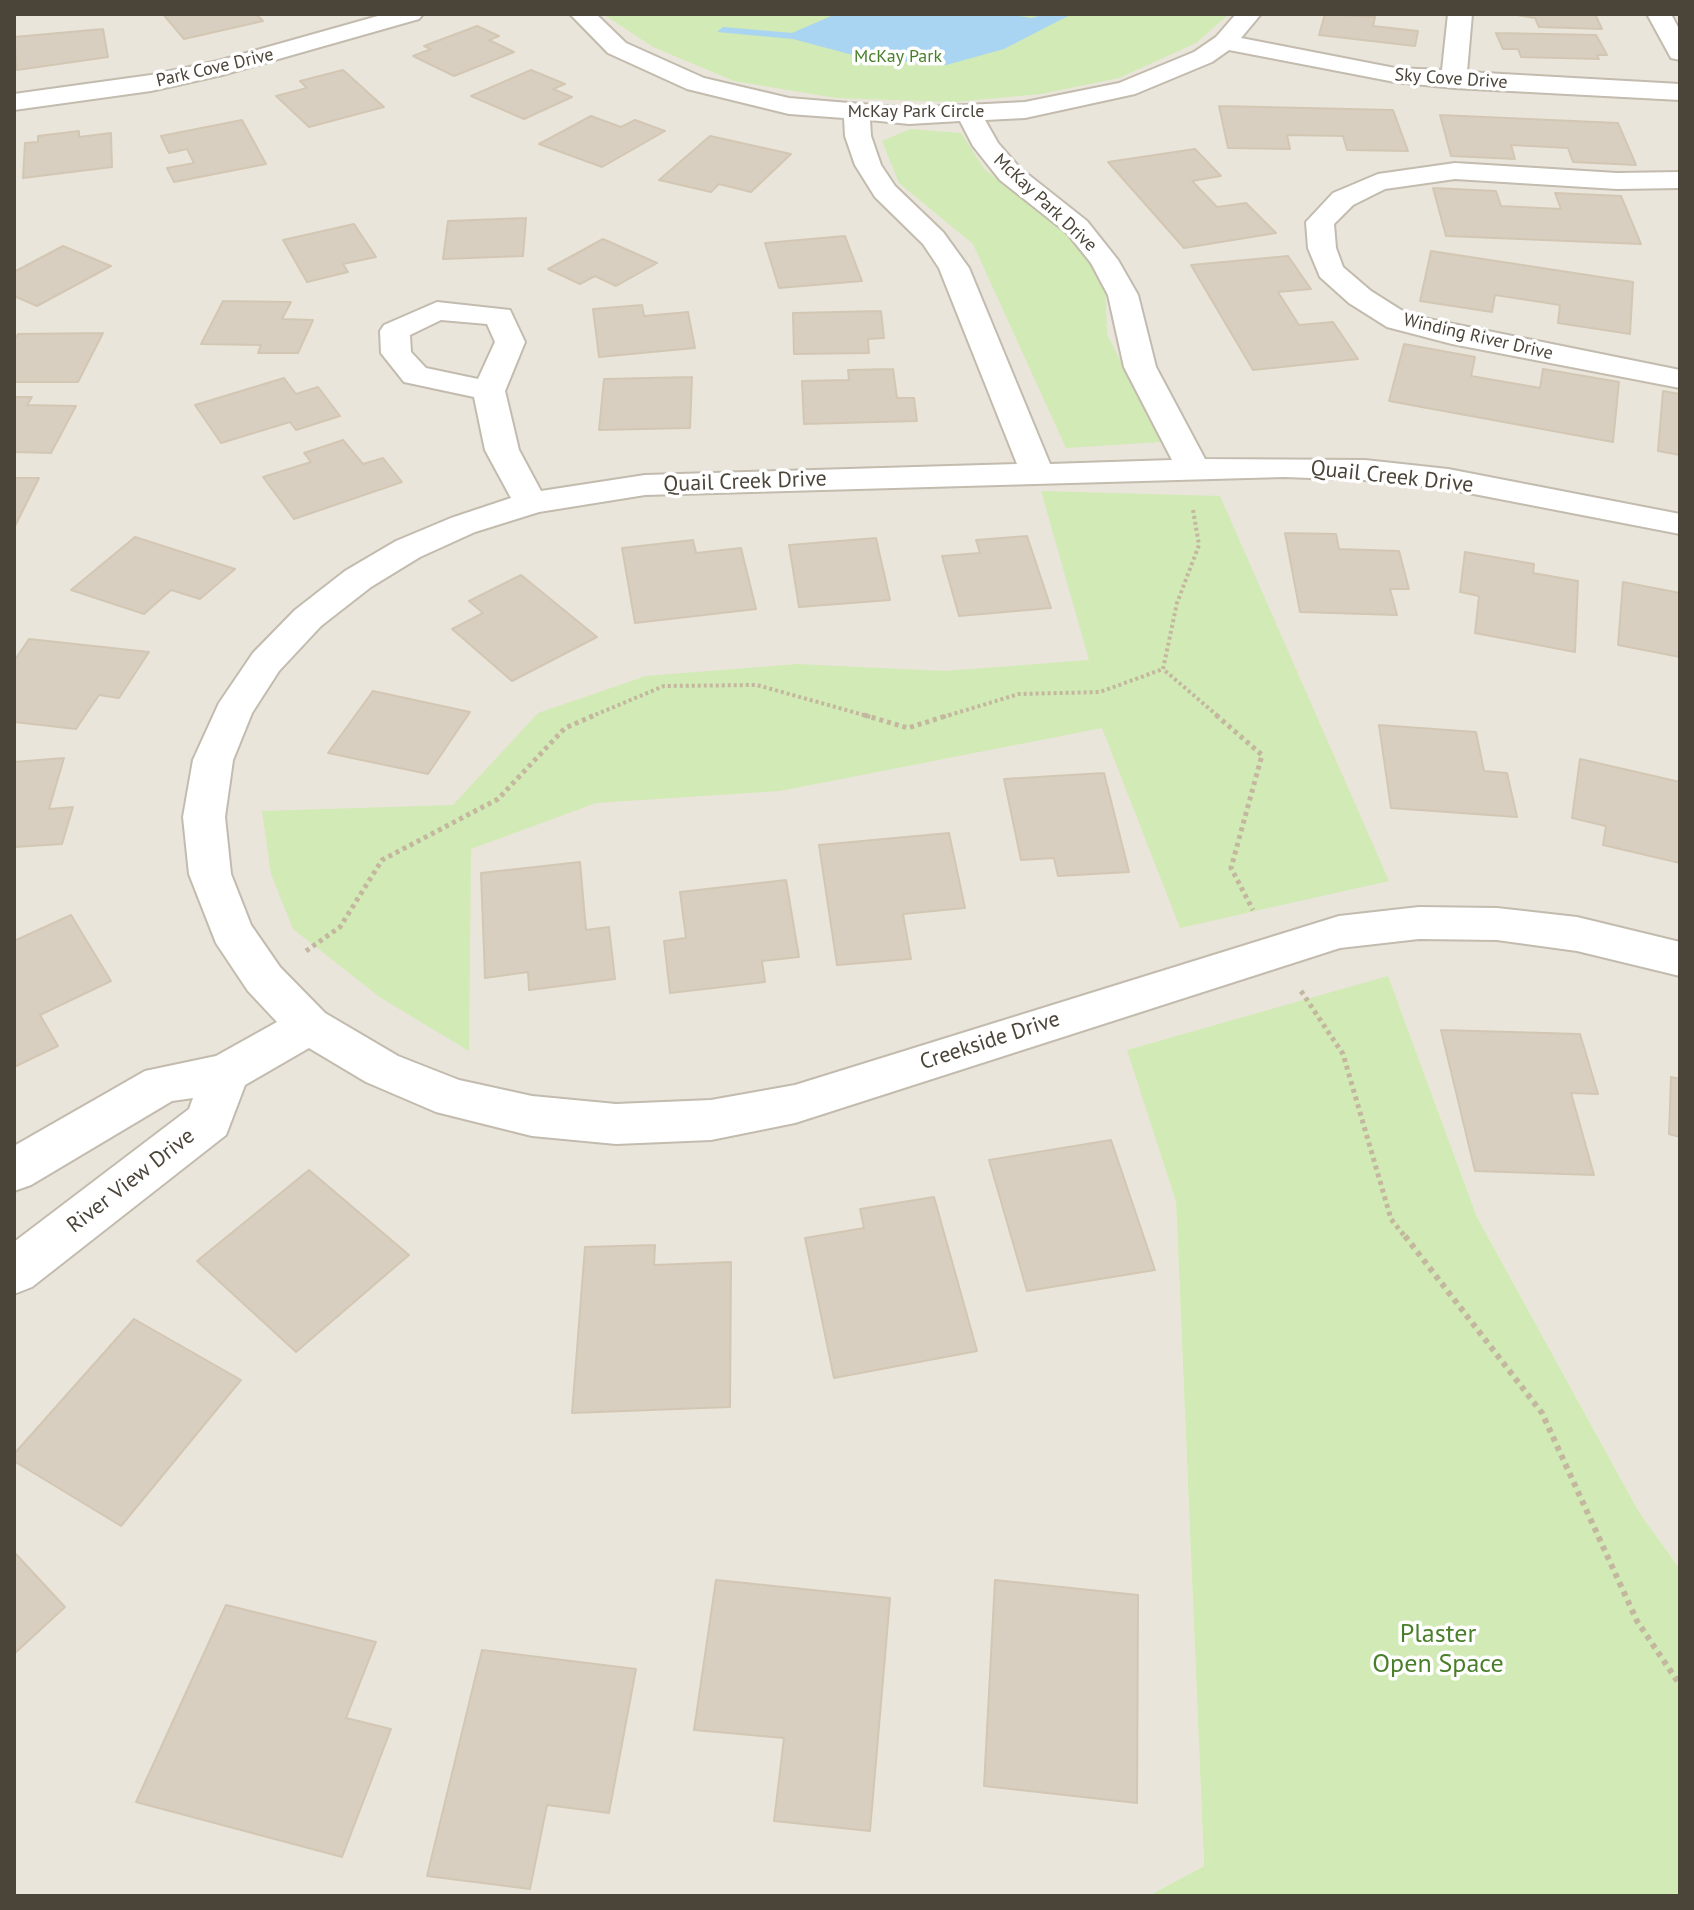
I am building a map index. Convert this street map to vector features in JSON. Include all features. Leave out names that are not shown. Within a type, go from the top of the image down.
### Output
[{"type":"street","name":"Park Cove Drive","points":[[14,102],[136,86],[222,68],[411,14]]},
{"type":"street","name":"McKay Park Circle","points":[[582,14],[617,48],[652,67],[696,84],[789,106],[857,114],[970,115],[1039,108],[1126,89],[1166,75],[1225,42],[1249,14]]},
{"type":"street","points":[[1454,80],[1460,14]]},
{"type":"street","points":[[1659,14],[1680,53]]},
{"type":"street","name":"Sky Cove Drive","points":[[1225,42],[1343,67],[1454,80],[1680,92]]},
{"type":"street","points":[[857,114],[858,136],[868,165],[885,191],[933,238],[954,268],[1037,473]]},
{"type":"street","name":"McKay Park Drive","points":[[970,115],[986,146],[1010,174],[1077,227],[1104,260],[1123,295],[1140,367],[1193,469]]},
{"type":"street","name":"Winding River Drive","points":[[1680,180],[1617,181],[1455,171],[1378,182],[1343,199],[1320,222],[1322,248],[1330,271],[1360,297],[1398,321],[1452,335],[1680,379]]},
{"type":"street","points":[[489,391],[502,450],[531,503]]},
{"type":"street","name":"Quail Creek Drive","points":[[309,1026],[264,979],[231,931],[210,874],[204,817],[213,760],[233,712],[266,662],[308,618],[358,579],[408,549],[449,531],[531,503],[645,485],[1284,467],[1406,474],[1680,524]]},
{"type":"street","name":"Creekside Drive","points":[[309,1026],[382,1069],[453,1098],[532,1116],[616,1124],[711,1120],[795,1104],[1274,950],[1339,932],[1419,923],[1481,924],[1577,934],[1680,959]]},
{"type":"street","points":[[14,1170],[162,1084],[225,1073],[309,1026]]},
{"type":"street","name":"River View Drive","points":[[14,1271],[209,1121],[225,1073]]},
{"type":"path","points":[[1163,669],[1177,603],[1199,545],[1191,494],[1193,469]]},
{"type":"path","points":[[1163,669],[1262,755],[1231,868],[1274,950],[1343,1054],[1391,1219],[1542,1413],[1637,1621],[1680,1685]]},
{"type":"path","points":[[264,979],[340,927],[382,860],[498,799],[565,728],[664,686],[757,685],[908,728],[1019,694],[1100,692],[1163,669]]},
{"type":"shaded area","points":[[14,14],[1680,14],[1680,1569],[1639,1512],[1477,1217],[1388,977],[1128,1050],[1176,1202],[1204,1866],[1148,1896],[14,1896]]},
{"type":"green space","name":"McKay Park","points":[[603,14],[1229,14],[1196,43],[1119,78],[1041,94],[954,102],[836,98],[734,81],[653,47]]},
{"type":"green space","points":[[910,129],[961,133],[985,170],[1068,230],[1105,283],[1107,334],[1161,442],[1066,448],[973,244],[899,183],[882,141]]},
{"type":"green space","points":[[1041,491],[1220,496],[1389,881],[1180,928],[1102,728],[780,791],[596,803],[471,849],[469,1051],[381,998],[293,929],[271,874],[262,811],[453,805],[538,713],[646,676],[797,664],[945,671],[1089,660]]},
{"type":"green space","name":"Plaster Open Space","points":[[1388,976],[1477,1217],[1639,1512],[1680,1569],[1680,1896],[1148,1896],[1204,1866],[1176,1202],[1127,1050]]},
{"type":"water","points":[[836,14],[1068,16],[1004,49],[946,65],[864,58],[793,39],[717,32],[723,27],[792,33]]},
{"type":"building","points":[[163,14],[256,14],[263,21],[184,39]]},
{"type":"building","points":[[1325,14],[1375,17],[1373,26],[1418,31],[1415,46],[1319,35]]},
{"type":"building","points":[[1511,14],[1595,14],[1602,29],[1539,27],[1535,18]]},
{"type":"building","points":[[477,26],[499,36],[489,40],[514,52],[454,76],[413,56],[431,49],[424,46]]},
{"type":"building","points":[[103,29],[108,57],[17,70],[14,37]]},
{"type":"building","points":[[1496,33],[1596,35],[1607,55],[1597,55],[1599,59],[1521,57],[1518,49],[1503,49]]},
{"type":"building","points":[[343,70],[384,107],[309,127],[276,96],[307,88],[300,81]]},
{"type":"building","points":[[531,70],[565,84],[553,89],[572,97],[524,119],[471,96]]},
{"type":"building","points":[[1219,106],[1393,110],[1408,151],[1347,150],[1343,136],[1287,135],[1290,149],[1228,148]]},
{"type":"building","points":[[1440,115],[1618,123],[1636,165],[1573,162],[1568,148],[1511,145],[1515,159],[1451,156]]},
{"type":"building","points":[[591,116],[621,127],[635,120],[665,131],[602,167],[539,144]]},
{"type":"building","points":[[242,120],[266,164],[174,182],[167,168],[194,163],[187,149],[169,153],[161,136]]},
{"type":"building","points":[[79,131],[79,137],[111,133],[112,167],[23,178],[25,143],[38,142],[38,136]]},
{"type":"building","points":[[710,136],[791,154],[751,192],[719,184],[711,192],[659,180]]},
{"type":"building","points":[[1195,149],[1221,176],[1192,181],[1217,207],[1246,203],[1276,233],[1184,248],[1108,162]]},
{"type":"building","points":[[1433,188],[1496,191],[1501,206],[1561,209],[1555,193],[1621,196],[1641,244],[1446,236]]},
{"type":"building","points":[[526,218],[523,256],[443,259],[448,221]]},
{"type":"building","points":[[354,224],[376,257],[343,264],[348,272],[307,282],[283,240]]},
{"type":"building","points":[[845,236],[862,281],[779,288],[765,243]]},
{"type":"building","points":[[603,239],[657,263],[616,286],[595,276],[580,284],[548,269]]},
{"type":"building","points":[[63,246],[111,266],[37,306],[14,296],[14,272]]},
{"type":"building","points":[[1431,251],[1633,282],[1630,334],[1558,323],[1560,305],[1495,295],[1492,312],[1420,301]]},
{"type":"building","points":[[1288,256],[1311,289],[1278,292],[1299,325],[1333,322],[1358,359],[1253,370],[1191,265]]},
{"type":"building","points":[[223,301],[291,302],[282,319],[313,320],[298,353],[258,353],[261,345],[201,344]]},
{"type":"building","points":[[642,305],[644,316],[688,312],[695,348],[599,357],[593,309]]},
{"type":"building","points":[[881,311],[884,338],[868,339],[869,353],[794,354],[793,313]]},
{"type":"building","points":[[103,333],[78,382],[14,382],[14,341],[18,334]]},
{"type":"building","points":[[1404,344],[1475,357],[1471,376],[1540,388],[1543,369],[1619,382],[1613,442],[1389,401]]},
{"type":"building","points":[[893,369],[897,398],[914,398],[917,421],[804,424],[802,381],[849,380],[848,370]]},
{"type":"building","points":[[692,377],[690,428],[599,430],[604,379]]},
{"type":"building","points":[[284,378],[296,394],[318,387],[340,416],[296,430],[290,422],[221,443],[195,405]]},
{"type":"building","points":[[1663,391],[1680,394],[1680,455],[1658,451]]},
{"type":"building","points":[[14,397],[32,397],[27,405],[76,406],[51,453],[14,452]]},
{"type":"building","points":[[343,440],[363,464],[383,458],[402,482],[294,519],[263,477],[311,462],[304,453]]},
{"type":"building","points":[[14,478],[39,478],[14,528]]},
{"type":"building","points":[[1285,533],[1336,534],[1339,549],[1399,551],[1409,589],[1390,589],[1397,615],[1300,612]]},
{"type":"building","points":[[1027,536],[1051,608],[959,616],[942,556],[980,553],[976,540]]},
{"type":"building","points":[[135,537],[235,569],[200,599],[171,590],[144,614],[71,590]]},
{"type":"building","points":[[876,538],[890,600],[799,607],[789,545]]},
{"type":"building","points":[[693,540],[696,553],[741,548],[756,609],[635,623],[622,548]]},
{"type":"building","points":[[1465,552],[1534,564],[1533,573],[1578,581],[1575,652],[1475,633],[1479,596],[1460,592]]},
{"type":"building","points":[[521,575],[597,637],[512,681],[452,629],[483,613],[469,601]]},
{"type":"building","points":[[1623,582],[1680,593],[1680,657],[1618,645]]},
{"type":"building","points":[[29,639],[149,652],[119,698],[99,695],[76,729],[14,722],[14,661]]},
{"type":"building","points":[[373,691],[470,712],[428,774],[328,753]]},
{"type":"building","points":[[1379,725],[1476,732],[1484,771],[1507,773],[1517,817],[1391,808]]},
{"type":"building","points":[[64,758],[49,809],[73,807],[62,844],[14,847],[14,762]]},
{"type":"building","points":[[1580,759],[1680,782],[1680,863],[1603,845],[1606,826],[1572,818]]},
{"type":"building","points":[[1104,773],[1129,872],[1058,876],[1054,858],[1021,860],[1004,779]]},
{"type":"building","points":[[949,833],[965,908],[903,914],[911,959],[837,965],[819,845]]},
{"type":"building","points":[[580,862],[586,930],[609,927],[615,979],[529,990],[528,972],[485,978],[481,873]]},
{"type":"building","points":[[786,880],[799,957],[762,961],[765,982],[670,993],[664,941],[686,938],[680,892]]},
{"type":"building","points":[[71,915],[111,981],[40,1015],[58,1046],[14,1067],[14,941]]},
{"type":"building","points":[[1441,1030],[1580,1034],[1598,1094],[1571,1093],[1594,1175],[1475,1171]]},
{"type":"building","points":[[1671,1077],[1680,1079],[1680,1137],[1669,1134]]},
{"type":"building","points":[[1111,1140],[1155,1270],[1027,1291],[989,1160]]},
{"type":"building","points":[[309,1170],[409,1255],[296,1352],[197,1261]]},
{"type":"building","points":[[934,1197],[977,1351],[834,1378],[805,1238],[864,1228],[860,1209]]},
{"type":"building","points":[[655,1245],[654,1265],[731,1262],[730,1407],[572,1413],[585,1247]]},
{"type":"building","points":[[134,1319],[241,1380],[121,1526],[14,1461],[14,1454]]},
{"type":"building","points":[[14,1552],[65,1607],[14,1654]]},
{"type":"building","points":[[716,1580],[890,1598],[870,1831],[774,1821],[784,1738],[694,1730]]},
{"type":"building","points":[[995,1580],[1138,1595],[1137,1803],[984,1786]]},
{"type":"building","points":[[226,1605],[376,1642],[346,1718],[391,1729],[342,1857],[136,1802]]},
{"type":"building","points":[[482,1650],[636,1669],[609,1813],[547,1805],[530,1889],[427,1876]]}]
